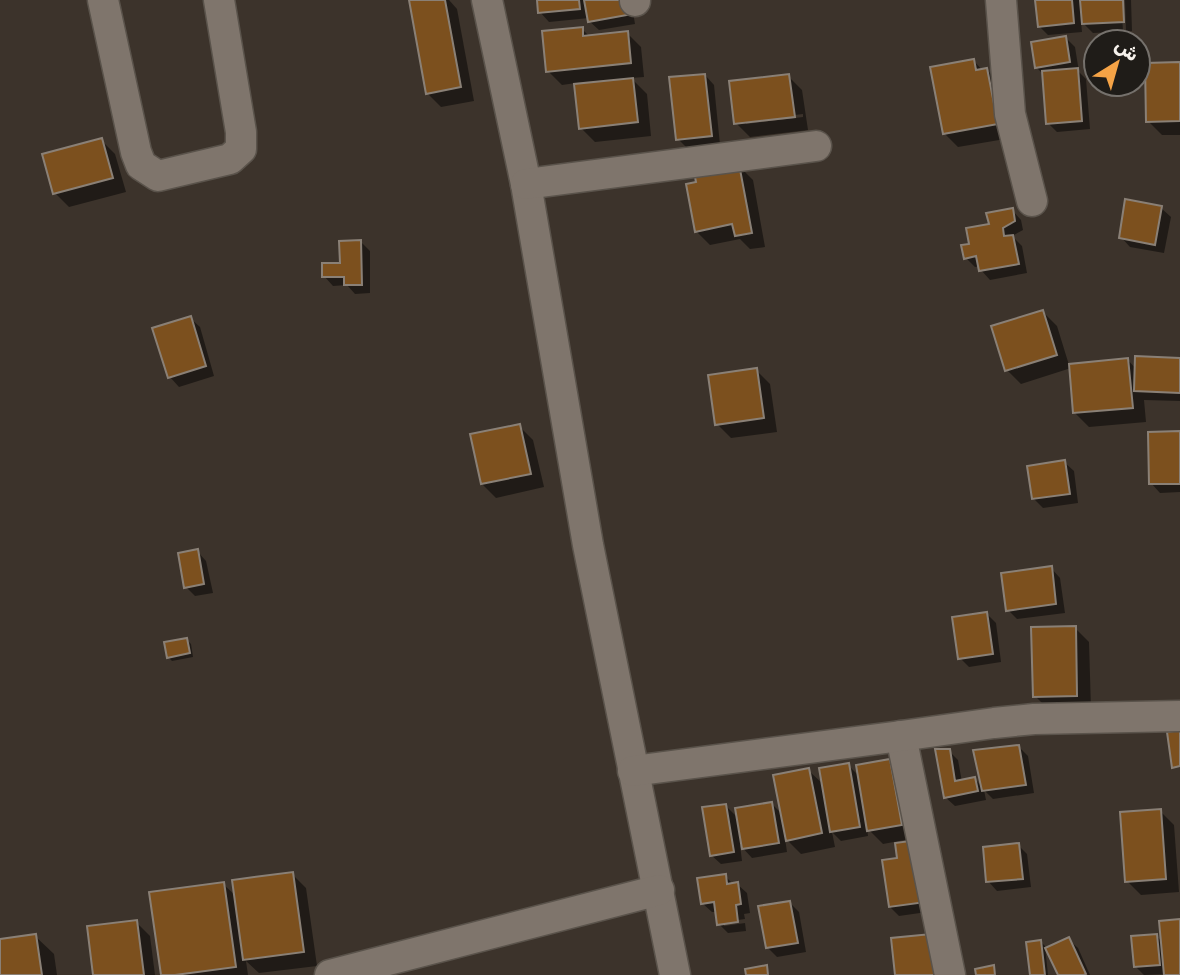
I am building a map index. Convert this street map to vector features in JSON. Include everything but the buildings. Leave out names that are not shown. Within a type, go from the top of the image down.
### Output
[{"type":"street","points":[[103,0],[136,152],[141,166],[158,176],[230,159],[241,149],[241,132],[219,0]]},
{"type":"street","points":[[487,0],[526,184],[588,545],[675,975]]},
{"type":"street","points":[[1001,0],[1010,114],[1032,201]]},
{"type":"street","points":[[526,184],[816,146]]},
{"type":"street","points":[[633,771],[994,723],[1034,719],[1180,716]]},
{"type":"street","points":[[901,736],[950,975]]},
{"type":"street","points":[[330,975],[659,890]]}]
